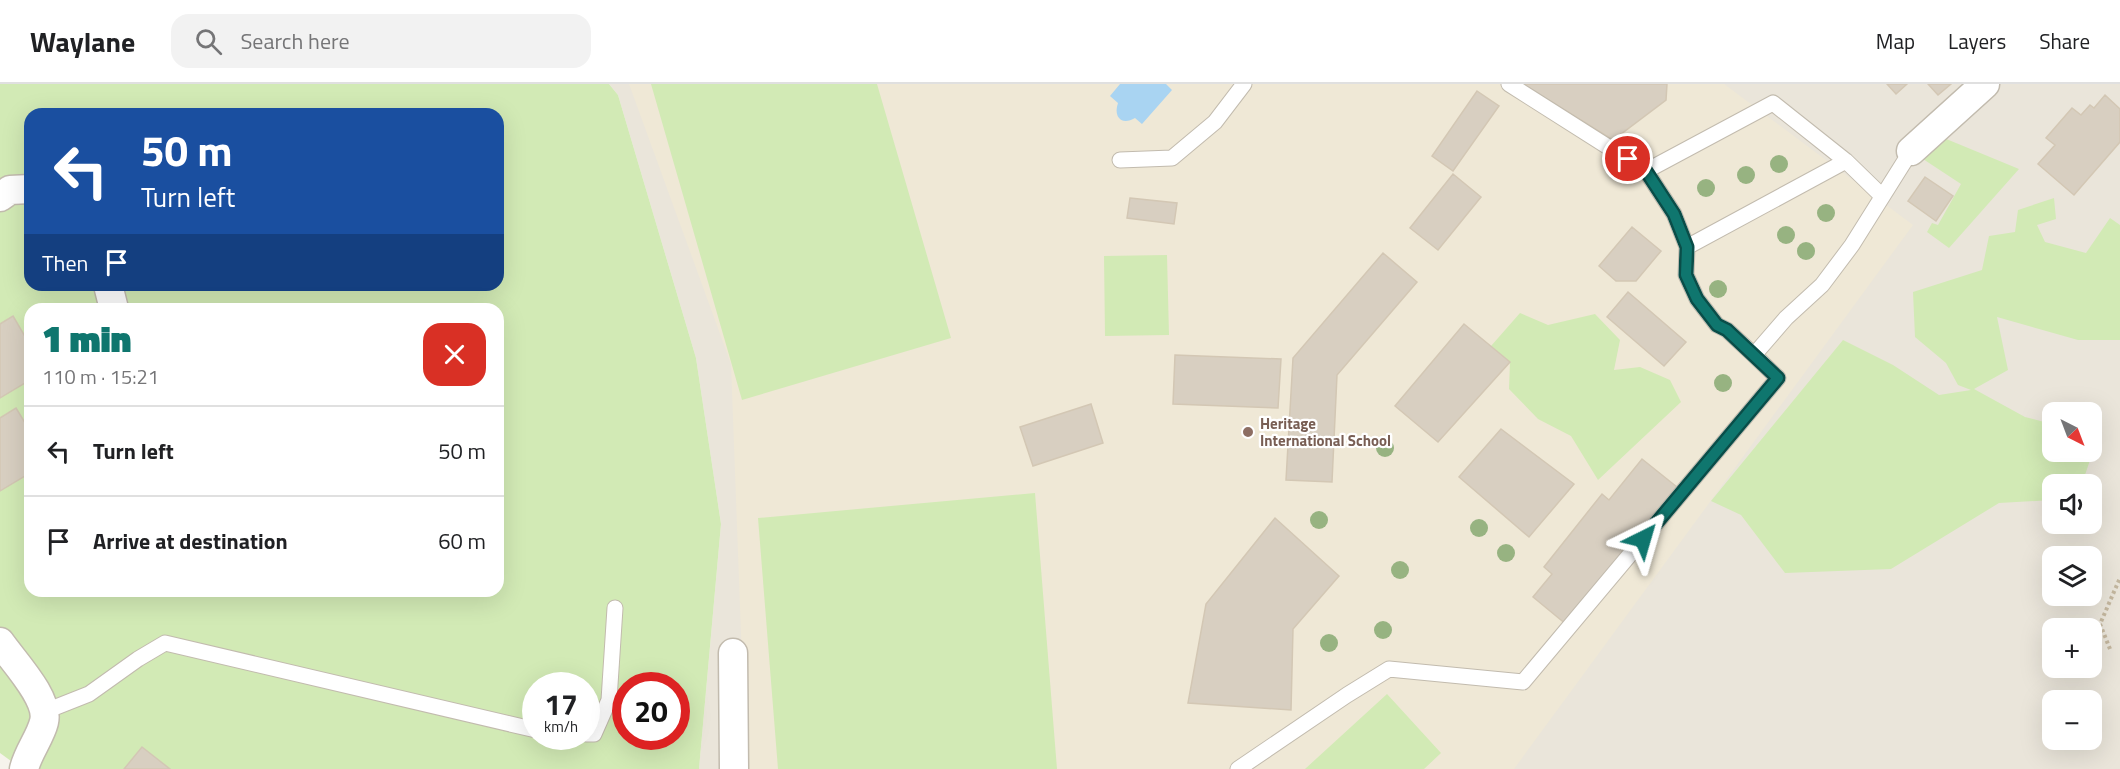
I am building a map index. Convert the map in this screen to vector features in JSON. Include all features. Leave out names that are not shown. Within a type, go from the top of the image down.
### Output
[{"type":"street","points":[[1911,151],[1985,84]]},
{"type":"street","points":[[0,197],[10,190],[24,189]]},
{"type":"street","points":[[0,642],[32,686],[46,711],[44,724],[24,769]]},
{"type":"street","points":[[733,653],[734,769]]},
{"type":"lane","points":[[1120,160],[1172,158],[1215,122],[1244,84]]},
{"type":"lane","points":[[1238,769],[1389,669],[1523,682],[1778,378],[1727,330],[1717,325],[1697,299],[1686,275],[1687,247],[1674,214],[1646,171],[1509,84]]},
{"type":"lane","points":[[1646,171],[1773,103],[1846,161],[1882,196]]},
{"type":"lane","points":[[1754,355],[1786,318],[1822,285],[1852,245],[1911,151]]},
{"type":"lane","points":[[1687,247],[1846,161]]},
{"type":"lane","points":[[600,720],[609,700],[615,608]]},
{"type":"lane","points":[[46,711],[89,694],[138,658],[165,643],[522,727]]},
{"type":"path","points":[[2110,649],[2100,624],[2120,578]]},
{"type":"shaded area","name":"Heritage International School","points":[[609,84],[2120,84],[2120,769],[699,769],[721,524],[696,358],[618,95]]},
{"type":"shaded area","name":"Heritage International School","points":[[629,84],[1724,84],[1913,225],[1514,769],[746,769],[731,364]]},
{"type":"green space","points":[[0,84],[609,84],[618,95],[696,358],[721,524],[699,769],[22,769],[0,753]]},
{"type":"green space","points":[[651,84],[877,84],[951,338],[742,400]]},
{"type":"green space","points":[[1939,136],[2019,169],[1949,248],[1927,232],[1932,223],[1938,225],[1961,184],[1923,159]]},
{"type":"green space","points":[[2054,198],[2056,219],[2037,225],[2045,242],[2086,253],[2110,218],[2120,225],[2120,340],[2078,340],[1997,317],[2008,370],[1974,389],[2025,417],[2042,421],[2042,462],[2089,462],[2085,474],[2042,474],[2042,501],[1999,503],[1891,569],[1785,573],[1741,515],[1711,501],[1843,340],[1893,365],[1939,395],[1971,390],[1958,385],[1946,363],[1915,337],[1913,292],[1982,270],[1989,236],[2015,232],[2018,210]]},
{"type":"green space","points":[[1167,255],[1169,335],[1105,336],[1104,256]]},
{"type":"green space","points":[[1520,313],[1548,325],[1595,314],[1620,340],[1614,370],[1640,367],[1670,380],[1681,402],[1598,480],[1571,436],[1538,419],[1509,389],[1510,362],[1491,346]]},
{"type":"green space","points":[[1035,493],[1057,769],[778,769],[758,518]]},
{"type":"green space","points":[[1387,694],[1441,753],[1424,769],[1305,769]]},
{"type":"water","points":[[1120,84],[1166,84],[1172,90],[1142,124],[1135,118],[1126,121],[1118,116],[1118,103],[1110,96]]},
{"type":"building","points":[[1523,84],[1667,84],[1666,100],[1613,140]]},
{"type":"building","points":[[1887,84],[1907,84],[1896,94]]},
{"type":"building","points":[[1928,84],[1951,84],[1938,95]]},
{"type":"building","points":[[1477,91],[1499,106],[1453,171],[1432,156]]},
{"type":"building","points":[[2105,95],[2120,109],[2120,142],[2074,195],[2038,164],[2055,145],[2046,138],[2072,108],[2081,115],[2090,105],[2094,108]]},
{"type":"building","points":[[1453,174],[1481,197],[1438,250],[1410,228]]},
{"type":"building","points":[[1925,177],[1953,196],[1936,221],[1908,201]]},
{"type":"building","points":[[1130,198],[1177,203],[1174,224],[1127,218]]},
{"type":"building","points":[[1632,227],[1661,251],[1636,281],[1616,281],[1599,266]]},
{"type":"building","points":[[1383,253],[1417,282],[1337,375],[1332,482],[1286,480],[1293,358]]},
{"type":"building","points":[[1628,292],[1686,342],[1664,366],[1607,317]]},
{"type":"building","points":[[13,316],[24,335],[24,384],[0,398],[0,324]]},
{"type":"building","points":[[1464,324],[1510,362],[1438,442],[1395,406]]},
{"type":"building","points":[[1175,355],[1281,359],[1278,408],[1173,404]]},
{"type":"building","points":[[1091,404],[1103,443],[1033,466],[1020,427]]},
{"type":"building","points":[[16,408],[24,421],[24,477],[0,491],[0,418]]},
{"type":"building","points":[[1501,429],[1574,484],[1529,537],[1459,477]]},
{"type":"building","points":[[1642,459],[1677,487],[1567,625],[1533,597],[1552,574],[1544,567],[1602,494],[1609,500]]},
{"type":"building","points":[[1275,518],[1339,576],[1293,629],[1291,710],[1188,703],[1206,604]]},
{"type":"building","points":[[142,747],[170,769],[124,769]]},
{"type":"place","name":"Heritage International School","points":[[1248,432]]},
{"type":"route","points":[[1628,159],[1646,171],[1674,214],[1687,247],[1686,275],[1697,299],[1717,325],[1727,330],[1778,378],[1643,539]]}]
